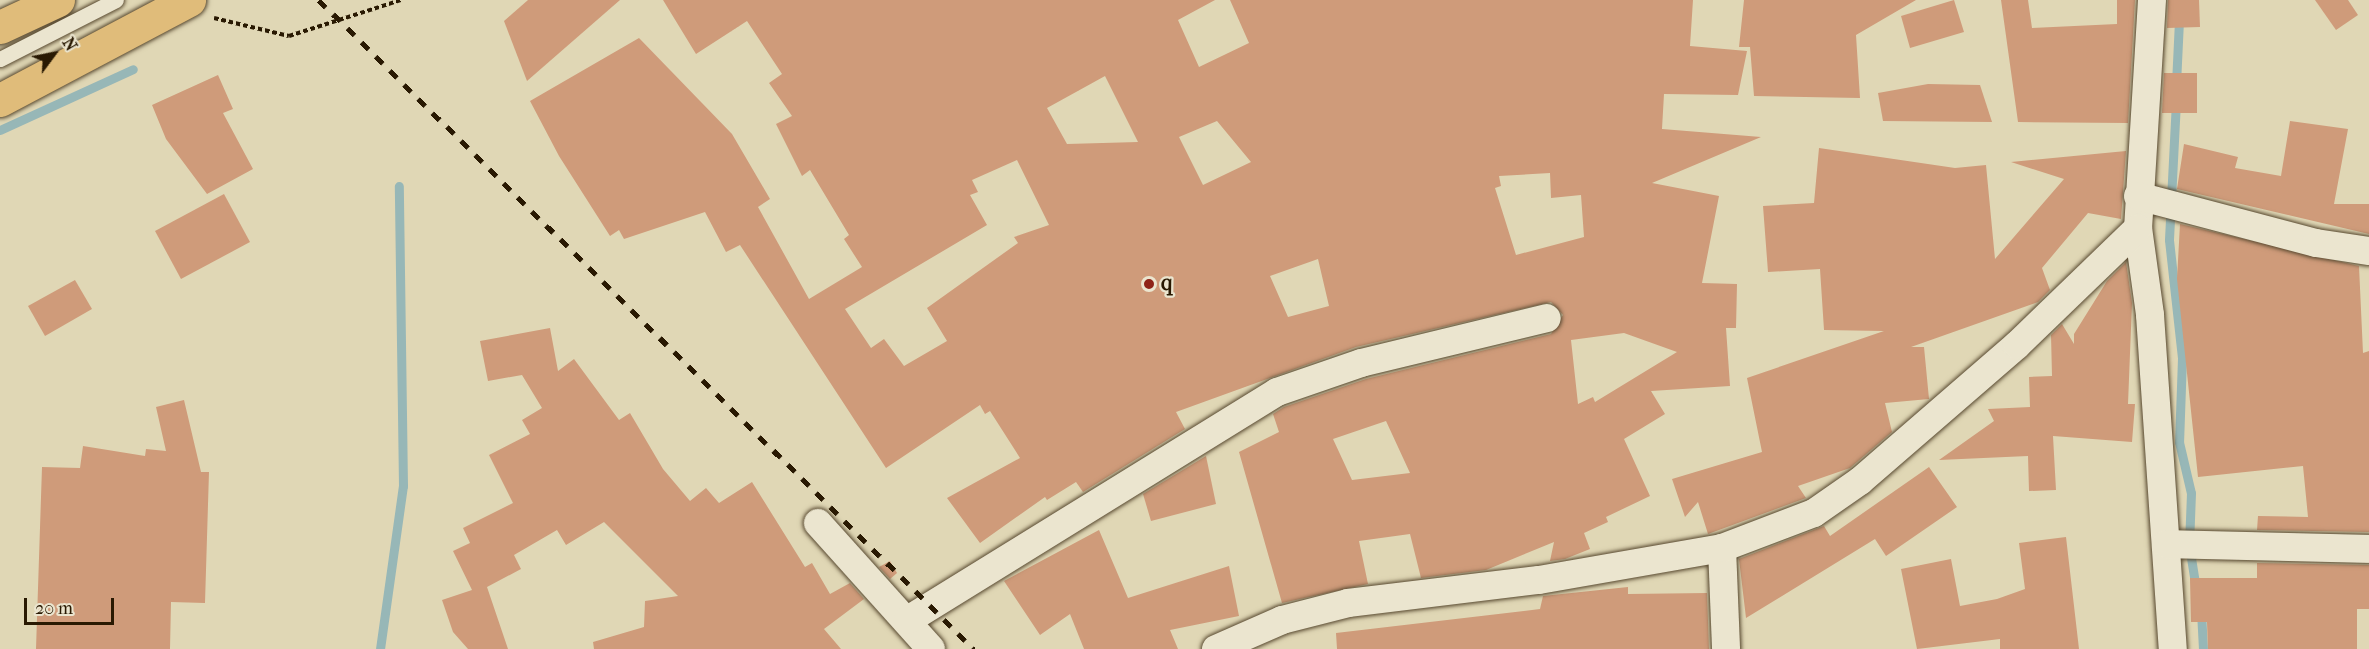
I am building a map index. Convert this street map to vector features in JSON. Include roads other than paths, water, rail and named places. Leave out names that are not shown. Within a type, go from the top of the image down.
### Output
[{"type":"highway","points":[[0,27],[58,0]]},
{"type":"highway","points":[[0,100],[196,8]]},
{"type":"street","points":[[2152,0],[2138,196],[2138,228],[2150,315],[2173,649]]},
{"type":"street","points":[[2138,196],[2316,243],[2369,251]]},
{"type":"street","points":[[1216,649],[1282,620],[1348,603],[1539,580],[1722,548],[1814,513],[1860,481],[2016,345],[2138,228]]},
{"type":"street","points":[[908,620],[1277,392],[1361,363],[1547,318]]},
{"type":"street","points":[[818,523],[908,620],[931,649]]},
{"type":"street","points":[[2166,544],[2369,549]]},
{"type":"street","points":[[1722,548],[1726,649]]},
{"type":"lane","points":[[0,59],[116,0]]},
{"type":"waterway","points":[[2176,84],[2180,0]]},
{"type":"waterway","points":[[0,130],[133,69]]},
{"type":"waterway","points":[[2176,101],[2169,240],[2182,358],[2179,442],[2191,493],[2189,545],[2196,589]]},
{"type":"waterway","points":[[380,649],[403,486],[399,186]]},
{"type":"waterway","points":[[2201,611],[2203,649]]},
{"type":"railway","points":[[319,0],[974,649]]},
{"type":"place","name":"q","points":[[1149,284]]}]
